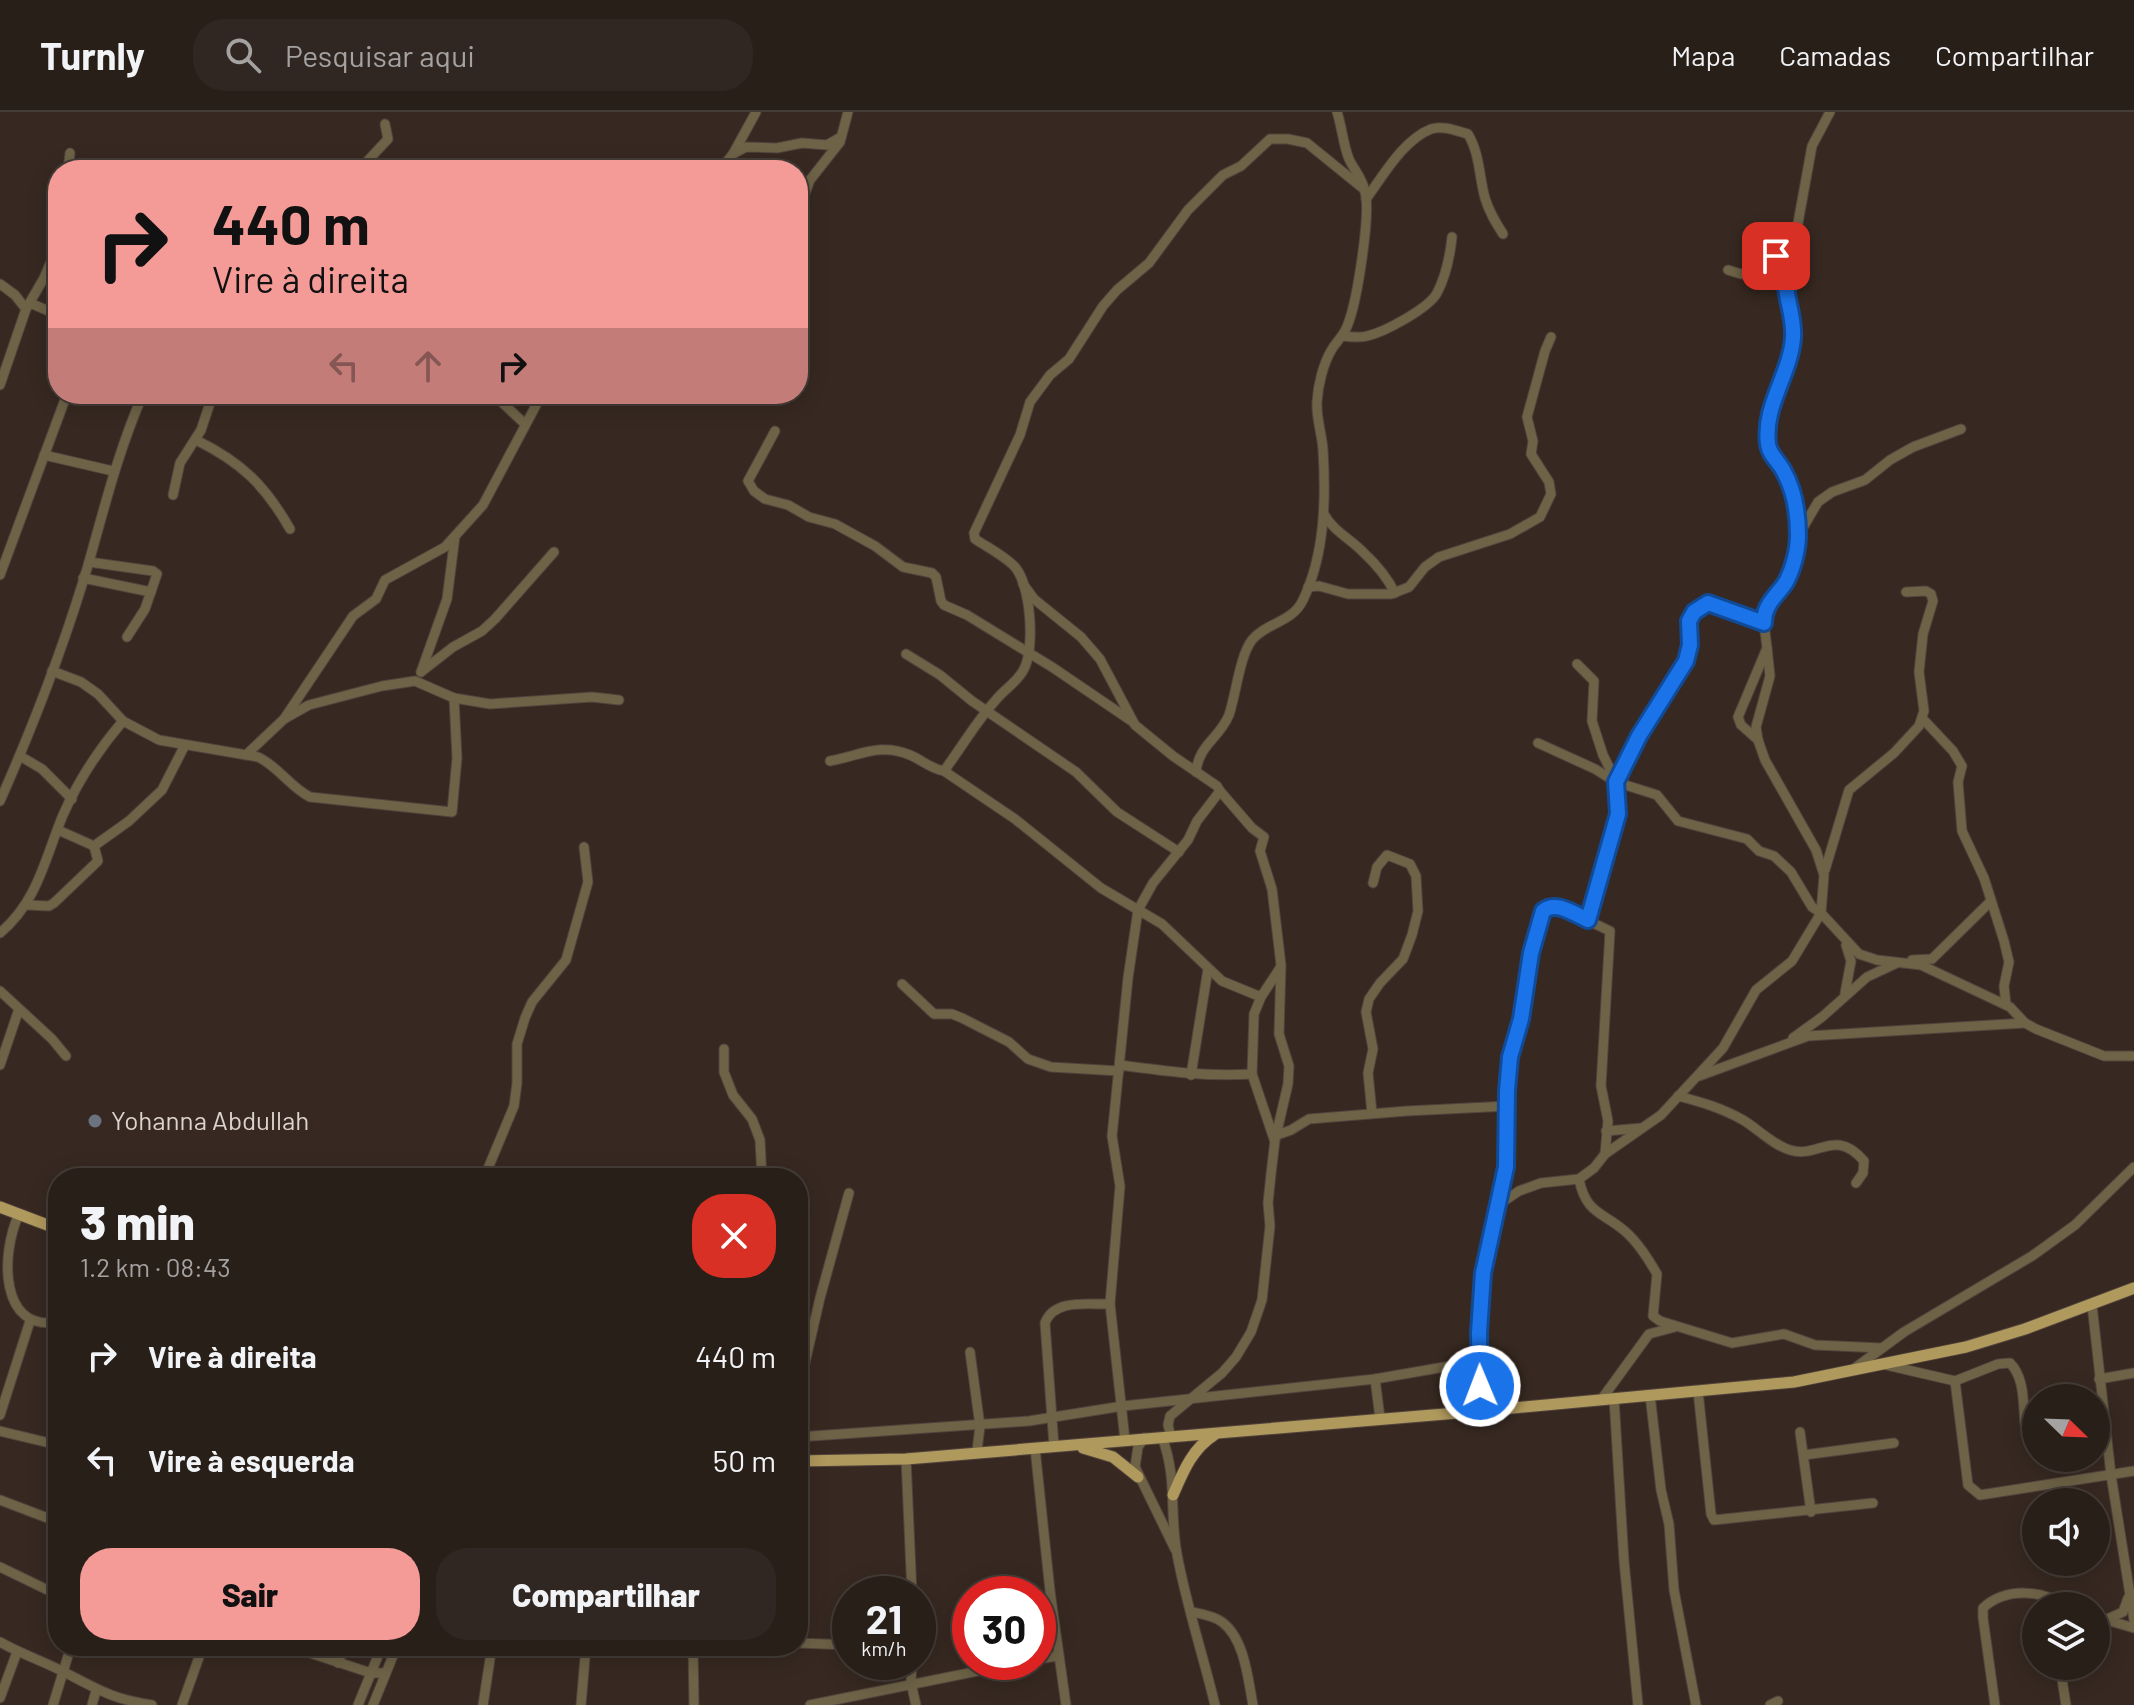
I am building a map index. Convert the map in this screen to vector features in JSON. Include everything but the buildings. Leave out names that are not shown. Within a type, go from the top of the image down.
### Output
[{"type":"main road","points":[[0,1207],[48,1225]]},
{"type":"main road","points":[[808,1461],[906,1459],[1794,1382],[1966,1347],[2134,1288]]},
{"type":"main road","points":[[1173,1495],[1196,1450],[1217,1433]]},
{"type":"main road","points":[[1060,1446],[1113,1457],[1138,1477]]},
{"type":"street","points":[[728,160],[756,112]]},
{"type":"street","points":[[808,185],[842,136],[848,112]]},
{"type":"street","points":[[1196,772],[1202,749],[1227,719],[1245,651],[1260,633],[1296,612],[1308,587],[1320,542],[1324,514],[1323,449],[1317,400],[1331,350],[1348,325],[1361,265],[1366,194],[1350,160],[1337,112]]},
{"type":"street","points":[[1824,875],[1814,845],[1765,760],[1756,727],[1770,676],[1764,623],[1766,607],[1787,579],[1798,536],[1793,490],[1768,449],[1769,408],[1778,395],[1793,338],[1792,308],[1786,277],[1812,146],[1830,112]]},
{"type":"street","points":[[368,160],[388,139],[385,124]]},
{"type":"street","points":[[1366,194],[1404,149],[1432,129],[1452,129],[1468,134],[1476,147],[1485,200],[1503,234]]},
{"type":"street","points":[[733,154],[746,147],[777,148],[802,143],[827,145],[842,136]]},
{"type":"street","points":[[1133,722],[1100,659],[1081,637],[1034,599],[1014,566],[975,539],[974,533],[1020,435],[1030,402],[1050,375],[1069,359],[1110,298],[1149,263],[1188,210],[1223,175],[1241,166],[1270,139],[1307,143],[1366,194]]},
{"type":"street","points":[[69,160],[70,153]]},
{"type":"street","points":[[1758,235],[1786,277]]},
{"type":"street","points":[[1342,336],[1364,337],[1378,332],[1427,305],[1436,295],[1445,275],[1452,237]]},
{"type":"street","points":[[0,385],[28,306],[48,269]]},
{"type":"street","points":[[1728,270],[1741,274],[1786,277]]},
{"type":"street","points":[[0,284],[28,306],[48,312]]},
{"type":"street","points":[[1308,587],[1319,586],[1348,594],[1395,593],[1409,587],[1425,567],[1439,557],[1510,534],[1540,517],[1551,494],[1549,482],[1531,454],[1533,441],[1527,417],[1551,337]]},
{"type":"street","points":[[0,575],[63,404]]},
{"type":"street","points":[[0,801],[52,671],[89,562],[113,471],[139,404]]},
{"type":"street","points":[[173,495],[180,463],[196,440],[209,404]]},
{"type":"street","points":[[504,404],[525,424]]},
{"type":"street","points":[[246,755],[284,719],[353,616],[376,599],[385,580],[445,547],[483,505],[536,404]]},
{"type":"street","points":[[1798,536],[1818,502],[1832,492],[1865,480],[1890,460],[1934,436],[1961,429]]},
{"type":"street","points":[[775,431],[749,477],[749,485],[754,491],[765,499],[788,505],[809,517],[835,524],[875,546],[903,567],[932,573],[944,605],[967,615],[1029,653],[1133,722],[1173,756],[1217,786],[1252,828],[1264,837],[1260,851],[1272,889],[1281,965],[1279,1034],[1289,1066],[1268,1203],[1270,1226],[1262,1300],[1251,1332],[1236,1357],[1222,1373],[1170,1416],[1166,1437],[1177,1552],[1215,1705]]},
{"type":"street","points":[[196,440],[225,454],[248,472],[265,490],[290,529]]},
{"type":"street","points":[[44,455],[113,471]]},
{"type":"street","points":[[1324,514],[1342,537],[1379,568],[1395,593]]},
{"type":"street","points":[[418,677],[447,599],[455,536]]},
{"type":"street","points":[[0,543],[11,544]]},
{"type":"street","points":[[284,719],[323,700],[418,677],[453,647],[482,631],[554,552]]},
{"type":"street","points":[[89,562],[155,572],[157,577],[145,609],[127,637]]},
{"type":"street","points":[[83,578],[151,592]]},
{"type":"street","points":[[944,771],[987,711],[1025,668],[1029,653],[1023,584]]},
{"type":"street","points":[[1498,1205],[1530,1187],[1579,1179],[1594,1168],[1605,1154],[1661,1115],[1723,1048],[1756,990],[1792,961],[1821,913],[1824,875],[1849,790],[1894,753],[1919,726],[1922,718],[1924,711],[1919,672],[1923,634],[1933,601],[1926,591],[1906,592]]},
{"type":"street","points":[[1616,782],[1639,736],[1686,661],[1690,645],[1687,628],[1694,612],[1703,605],[1714,604],[1764,623]]},
{"type":"street","points":[[1758,740],[1741,725],[1738,717],[1767,648]]},
{"type":"street","points":[[906,654],[1076,772],[1117,812],[1179,852]]},
{"type":"street","points":[[1577,664],[1594,681],[1592,721],[1616,782],[1618,814],[1588,920]]},
{"type":"street","points":[[52,671],[81,682],[98,694],[123,721],[159,740],[267,761],[297,791],[310,797],[452,812],[457,758],[454,698]]},
{"type":"street","points":[[418,677],[454,698],[490,704],[592,697],[619,700]]},
{"type":"street","points":[[1922,718],[1953,751],[1962,766],[1958,782],[1962,831],[1984,878],[2009,962],[2004,986],[2006,1005]]},
{"type":"street","points":[[0,933],[17,919],[27,905],[72,799],[101,748],[123,721]]},
{"type":"street","points":[[1538,743],[1616,782],[1657,795],[1678,821],[1747,839],[1759,851],[1774,856],[1791,872],[1812,907],[1836,927],[1859,954],[1877,960],[1932,959],[1991,901]]},
{"type":"street","points":[[94,846],[129,821],[162,790],[185,745]]},
{"type":"street","points":[[830,761],[878,748],[907,753],[944,771],[1015,819],[1101,888],[1162,924],[1230,986],[1261,997]]},
{"type":"street","points":[[20,756],[42,769],[72,799]]},
{"type":"street","points":[[1125,1440],[1110,1304],[1120,1186],[1112,1136],[1128,978],[1138,910],[1153,883],[1179,852],[1220,791]]},
{"type":"street","points":[[27,905],[49,906],[54,903],[96,864],[99,857],[94,846],[58,830]]},
{"type":"street","points":[[488,1168],[514,1106],[517,1044],[525,1018],[532,1002],[566,960],[588,882],[584,847]]},
{"type":"street","points":[[1372,1113],[1368,1073],[1373,1049],[1366,1012],[1375,991],[1403,959],[1418,911],[1416,876],[1410,864],[1387,855],[1377,867],[1373,883]]},
{"type":"street","points":[[1481,1411],[1479,1361],[1483,1273],[1506,1167],[1508,1072],[1521,1019],[1531,953],[1543,911],[1555,905],[1610,931],[1601,1086],[1608,1121],[1605,1154]]},
{"type":"street","points":[[1844,996],[1851,961],[1845,941]]},
{"type":"street","points":[[1784,1044],[1822,1017],[1867,977],[1901,961],[1921,965],[2006,1005],[2019,1014],[2025,1023]]},
{"type":"street","points":[[1276,1137],[1252,1074],[1254,1014],[1281,965]]},
{"type":"street","points":[[1191,1075],[1208,969]]},
{"type":"street","points":[[902,984],[934,1014],[952,1014],[962,1018],[1009,1042],[1033,1061],[1064,1069],[1119,1068],[1191,1075],[1252,1074]]},
{"type":"street","points":[[0,991],[66,1056]]},
{"type":"street","points":[[0,1065],[19,1009]]},
{"type":"street","points":[[1696,1077],[1808,1036],[2025,1023],[2104,1056],[2134,1056]]},
{"type":"street","points":[[724,1049],[724,1072],[733,1095],[752,1119],[760,1140],[761,1168]]},
{"type":"street","points":[[1678,1096],[1714,1106],[1743,1120],[1789,1150],[1799,1152],[1827,1144],[1856,1152],[1864,1161],[1863,1173],[1856,1183]]},
{"type":"street","points":[[1276,1137],[1309,1119],[1508,1106]]},
{"type":"street","points":[[1606,1131],[1642,1128]]},
{"type":"street","points":[[1848,1373],[2075,1225],[2134,1167]]},
{"type":"street","points":[[1579,1179],[1590,1207],[1630,1236],[1657,1274],[1653,1316],[1675,1327],[1732,1343],[1784,1334],[1815,1345],[1882,1348]]},
{"type":"street","points":[[808,1350],[849,1193]]},
{"type":"street","points":[[19,1214],[4,1270],[4,1290],[8,1303],[17,1313],[30,1321],[48,1322]]},
{"type":"street","points":[[1060,1446],[1051,1417],[1045,1323],[1048,1315],[1059,1306],[1110,1304]]},
{"type":"street","points":[[2092,1305],[2111,1475],[2129,1548],[2129,1595],[2134,1620]]},
{"type":"street","points":[[0,1415],[30,1321]]},
{"type":"street","points":[[1601,1400],[1649,1334],[1675,1327]]},
{"type":"street","points":[[970,1352],[980,1426],[977,1451]]},
{"type":"street","points":[[808,1436],[980,1426],[1123,1406],[1375,1379],[1479,1361]]},
{"type":"street","points":[[1886,1365],[1955,1381],[1998,1364],[2010,1363],[2018,1371],[2022,1393]]},
{"type":"street","points":[[2099,1379],[2134,1373]]},
{"type":"street","points":[[1375,1379],[1380,1418]]},
{"type":"street","points":[[1955,1381],[1968,1485],[1974,1492],[1980,1495],[2134,1471]]},
{"type":"street","points":[[1698,1391],[1712,1518],[1719,1522],[1873,1503]]},
{"type":"street","points":[[1650,1395],[1661,1490],[1669,1524],[1674,1590],[1696,1705]]},
{"type":"street","points":[[1614,1398],[1624,1561],[1638,1705]]},
{"type":"street","points":[[0,1431],[48,1443]]},
{"type":"street","points":[[1800,1432],[1811,1512]]},
{"type":"street","points":[[1144,1438],[1136,1458],[1138,1477],[1177,1552]]},
{"type":"street","points":[[1804,1455],[1894,1443]]},
{"type":"street","points":[[1035,1448],[1066,1705]]},
{"type":"street","points":[[906,1459],[911,1576]]},
{"type":"street","points":[[0,1500],[48,1518]]},
{"type":"street","points":[[0,1567],[48,1590]]},
{"type":"street","points":[[1995,1705],[1983,1608],[1995,1600],[2022,1592]]},
{"type":"street","points":[[2110,1618],[2123,1612],[2129,1595]]},
{"type":"street","points":[[1192,1612],[1224,1623],[1235,1639],[1244,1659],[1253,1705]]},
{"type":"street","points":[[2110,1620],[2134,1628]]},
{"type":"street","points":[[0,1642],[63,1671],[96,1691],[152,1705]]},
{"type":"street","points":[[808,1643],[832,1644]]},
{"type":"street","points":[[0,1698],[17,1652]]},
{"type":"street","points":[[53,1705],[68,1656]]},
{"type":"street","points":[[182,1705],[198,1656]]},
{"type":"street","points":[[318,1656],[371,1673],[385,1673]]},
{"type":"street","points":[[338,1663],[341,1656]]},
{"type":"street","points":[[358,1705],[378,1656]]},
{"type":"street","points":[[373,1705],[393,1656]]},
{"type":"street","points":[[483,1705],[490,1656]]},
{"type":"street","points":[[581,1705],[585,1656]]},
{"type":"street","points":[[693,1656],[694,1705]]},
{"type":"street","points":[[810,1705],[952,1675]]},
{"type":"street","points":[[911,1680],[916,1705]]},
{"type":"street","points":[[2062,1680],[2066,1705]]},
{"type":"street","points":[[92,1705],[96,1691]]},
{"type":"place","name":"Yohanna Abdullah","points":[[95,1121]]},
{"type":"route","points":[[1480,1386],[1479,1333],[1483,1273],[1506,1167],[1510,1057],[1521,1019],[1531,953],[1543,911],[1555,905],[1588,920],[1618,814],[1616,782],[1639,736],[1686,661],[1690,645],[1687,628],[1694,612],[1708,603],[1764,623],[1766,607],[1787,579],[1795,556],[1798,536],[1793,490],[1768,449],[1769,408],[1778,395],[1793,338],[1786,272],[1776,256]]}]
